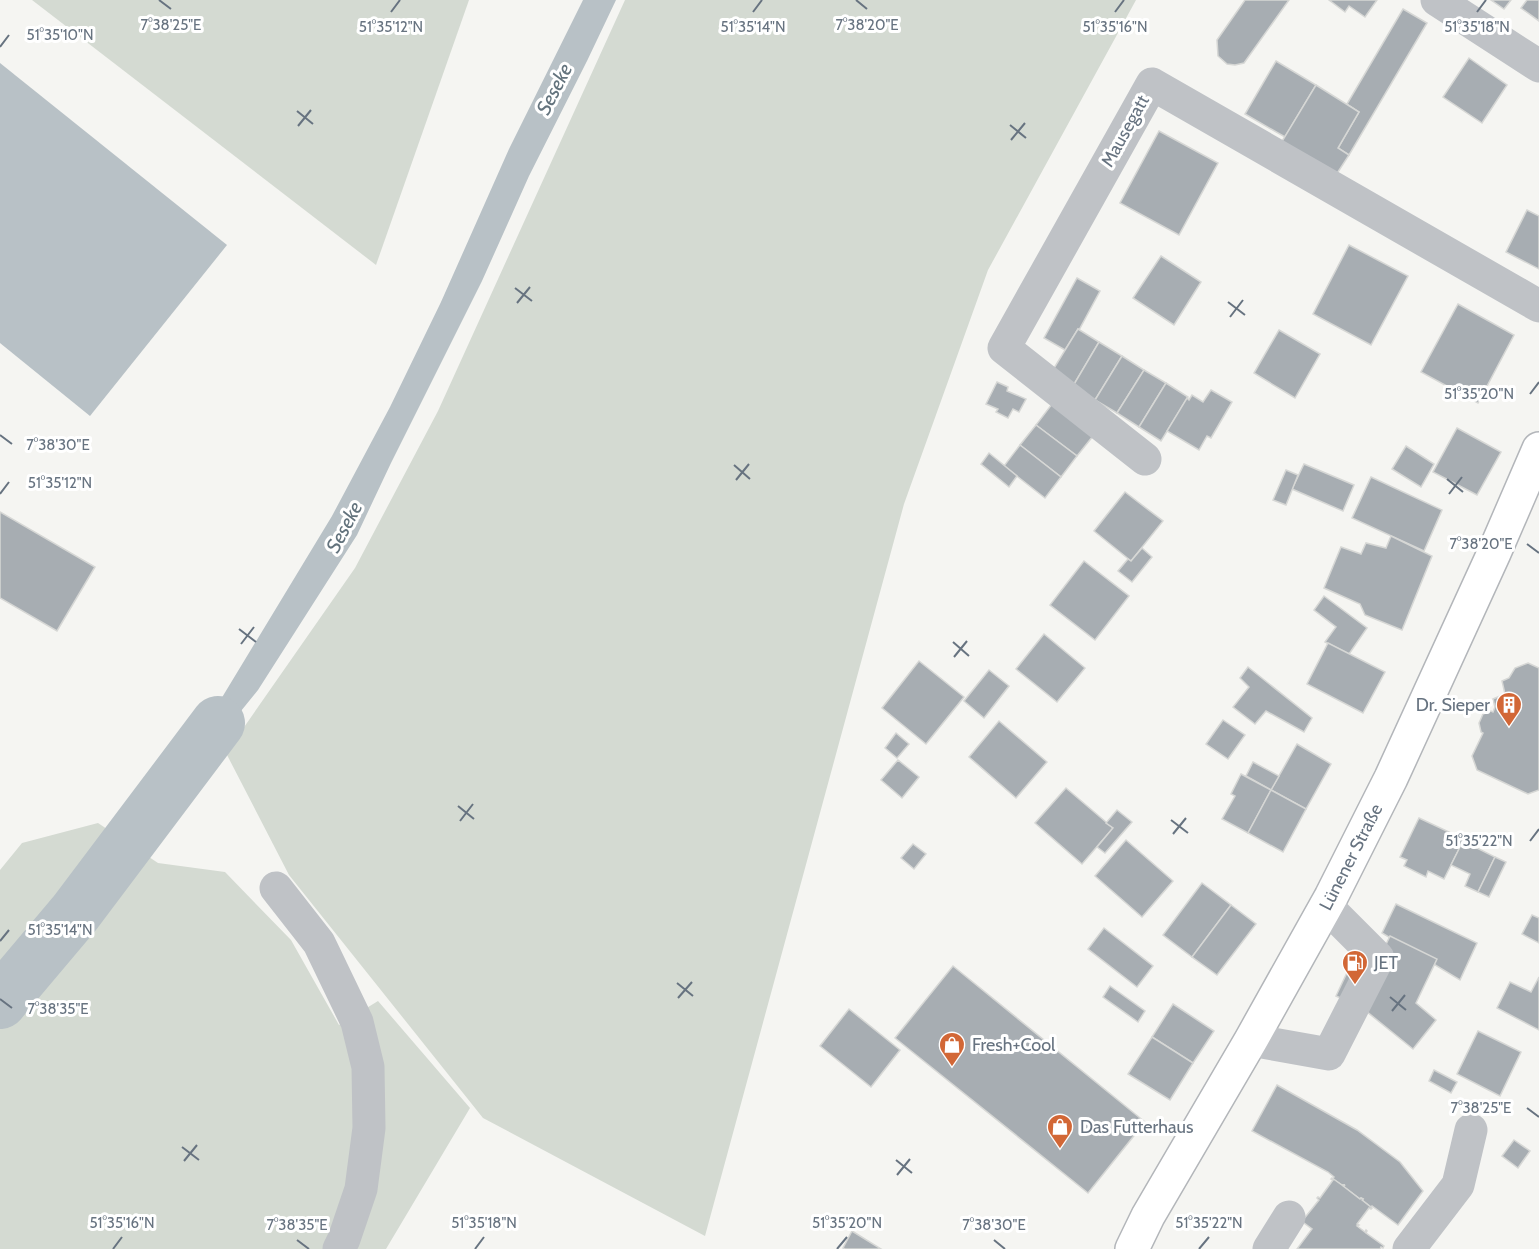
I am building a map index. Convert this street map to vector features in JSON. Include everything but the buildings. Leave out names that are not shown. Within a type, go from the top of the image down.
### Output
[{"type":"main road","name":"Lünener Straße","points":[[1132,1249],[1148,1216],[1326,906],[1391,778],[1476,594],[1539,449]]},
{"type":"street","points":[[1437,0],[1539,66]]},
{"type":"street","name":"Mausegatt","points":[[1145,459],[1004,348],[1152,84],[1539,306]]},
{"type":"street","points":[[276,888],[319,943],[357,1022],[368,1067],[369,1128],[361,1189],[339,1249]]},
{"type":"street","points":[[1251,1040],[1329,1054],[1378,958],[1326,906]]},
{"type":"street","points":[[1409,1249],[1458,1185],[1471,1130]]},
{"type":"street","points":[[1269,1249],[1289,1217]]},
{"type":"shaded area","points":[[32,0],[469,0],[376,265]]},
{"type":"shaded area","points":[[625,0],[1136,0],[988,270],[904,504],[705,1236],[483,1118],[289,875],[226,753],[355,568],[438,411]]},
{"type":"shaded area","points":[[98,823],[158,863],[225,872],[291,940],[339,1025],[378,1001],[470,1108],[386,1249],[0,1249],[0,870],[22,843]]},
{"type":"water","points":[[583,0],[616,0],[529,176],[482,281],[357,535],[258,690],[180,786],[159,772],[215,709],[332,516],[390,407],[441,302],[509,149]]},
{"type":"water","points":[[0,63],[227,245],[90,416],[0,343]]},
{"type":"waterway","name":"Seseke","points":[[0,1002],[75,913],[218,723]]},
{"type":"place","name":"Dr. Sieper","points":[[1509,728]]},
{"type":"place","name":"JET","points":[[1355,986]]},
{"type":"place","name":"Fresh+Cool","points":[[952,1068]]},
{"type":"place","name":"Das Futterhaus","points":[[1060,1150]]}]
